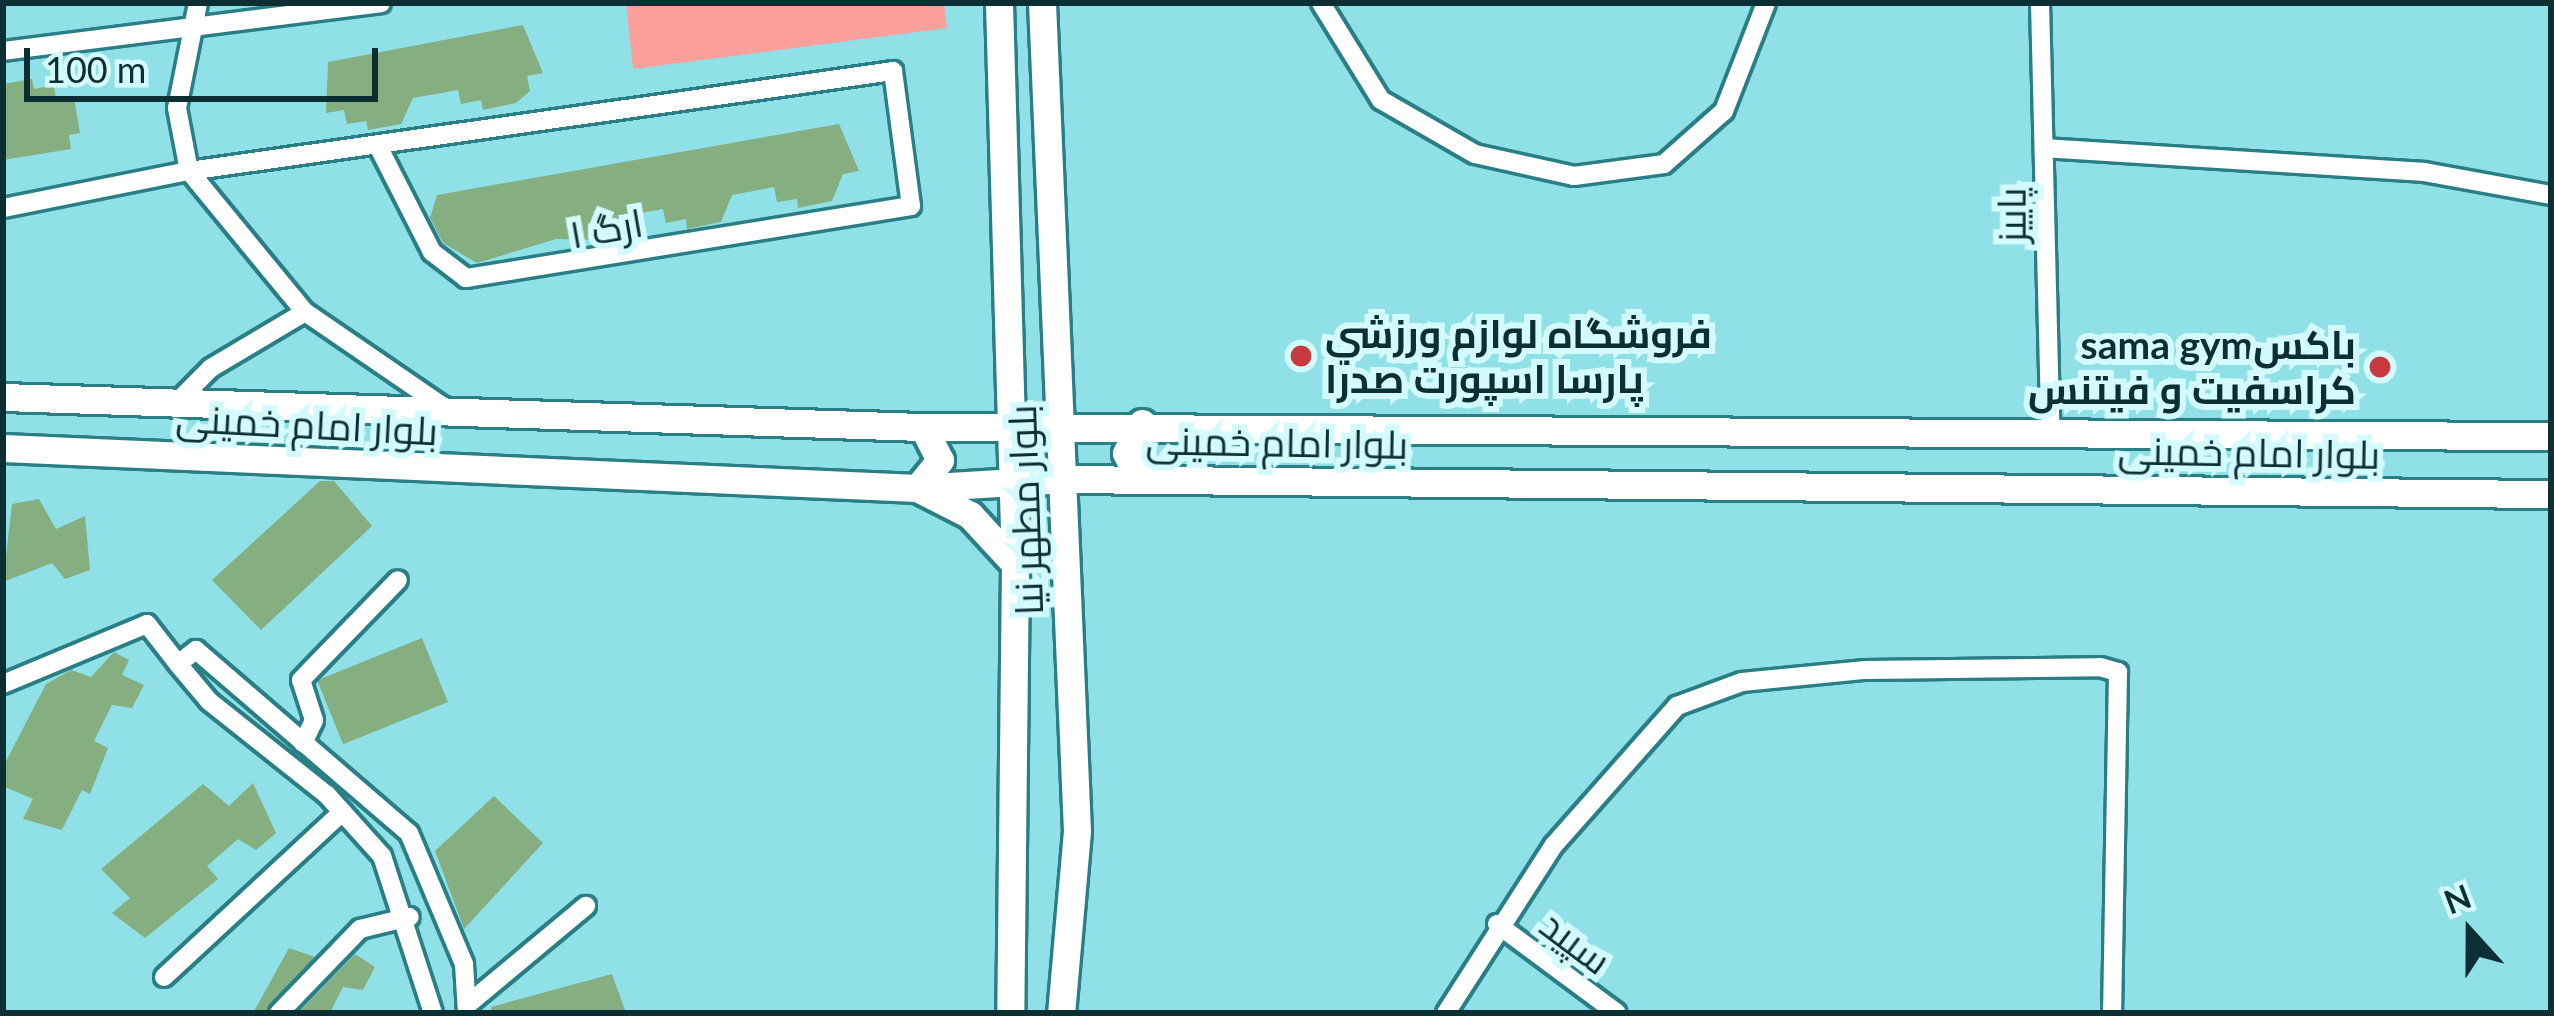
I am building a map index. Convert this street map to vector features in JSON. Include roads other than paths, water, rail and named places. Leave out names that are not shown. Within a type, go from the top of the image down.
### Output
[{"type":"main road","name":"بلوار مطهر نیا","points":[[999,3],[1015,564],[1010,1013]]},
{"type":"main road","name":"بلوار مطهر نیا","points":[[1042,3],[1077,832],[1061,1013]]},
{"type":"main road","name":"بلوار امام خمینی","points":[[3,397],[923,427],[1060,422],[2050,427],[2551,436]]},
{"type":"main road","points":[[1140,480],[1126,453],[1142,423]]},
{"type":"main road","points":[[923,427],[940,460],[917,488],[970,515],[1015,564]]},
{"type":"main road","name":"بلوار امام خمینی","points":[[3,448],[917,488],[1064,479],[2551,494]]},
{"type":"street","points":[[198,3],[187,34],[177,108],[189,172],[305,312],[448,410]]},
{"type":"street","points":[[3,51],[106,33],[187,34],[381,3]]},
{"type":"street","points":[[1321,3],[1381,100],[1475,154],[1574,176],[1664,164],[1724,111],[1766,3]]},
{"type":"street","name":"پاییز","points":[[2040,3],[2050,427]]},
{"type":"street","name":"ارگ ۱","points":[[893,71],[911,206],[466,278],[432,252],[380,150],[893,71]]},
{"type":"street","points":[[2044,148],[2424,172],[2551,195]]},
{"type":"street","points":[[3,208],[189,172],[380,150]]},
{"type":"street","points":[[175,404],[211,368],[305,312]]},
{"type":"street","points":[[303,743],[314,720],[301,680],[398,580]]},
{"type":"street","points":[[3,684],[147,624],[178,664],[342,812],[382,856],[410,917],[433,1013]]},
{"type":"street","points":[[178,664],[196,650],[409,833],[464,964],[467,1009]]},
{"type":"street","points":[[1446,1013],[1497,924],[1625,755],[1677,706],[1742,682],[1845,671],[2100,667],[2118,672],[2112,1013]]},
{"type":"street","points":[[164,977],[342,812]]},
{"type":"street","points":[[467,1009],[586,906]]},
{"type":"street","points":[[279,1013],[360,929],[410,917]]},
{"type":"street","name":"سپید","points":[[1497,924],[1617,1013]]},
{"type":"place","name":"فروشگاه لوازم ورزشي پارسا اسپورت صدرا","points":[[1301,356]]},
{"type":"place","name":"sama gymباکس کراسفیت و فیتنس","points":[[2380,367]]}]
